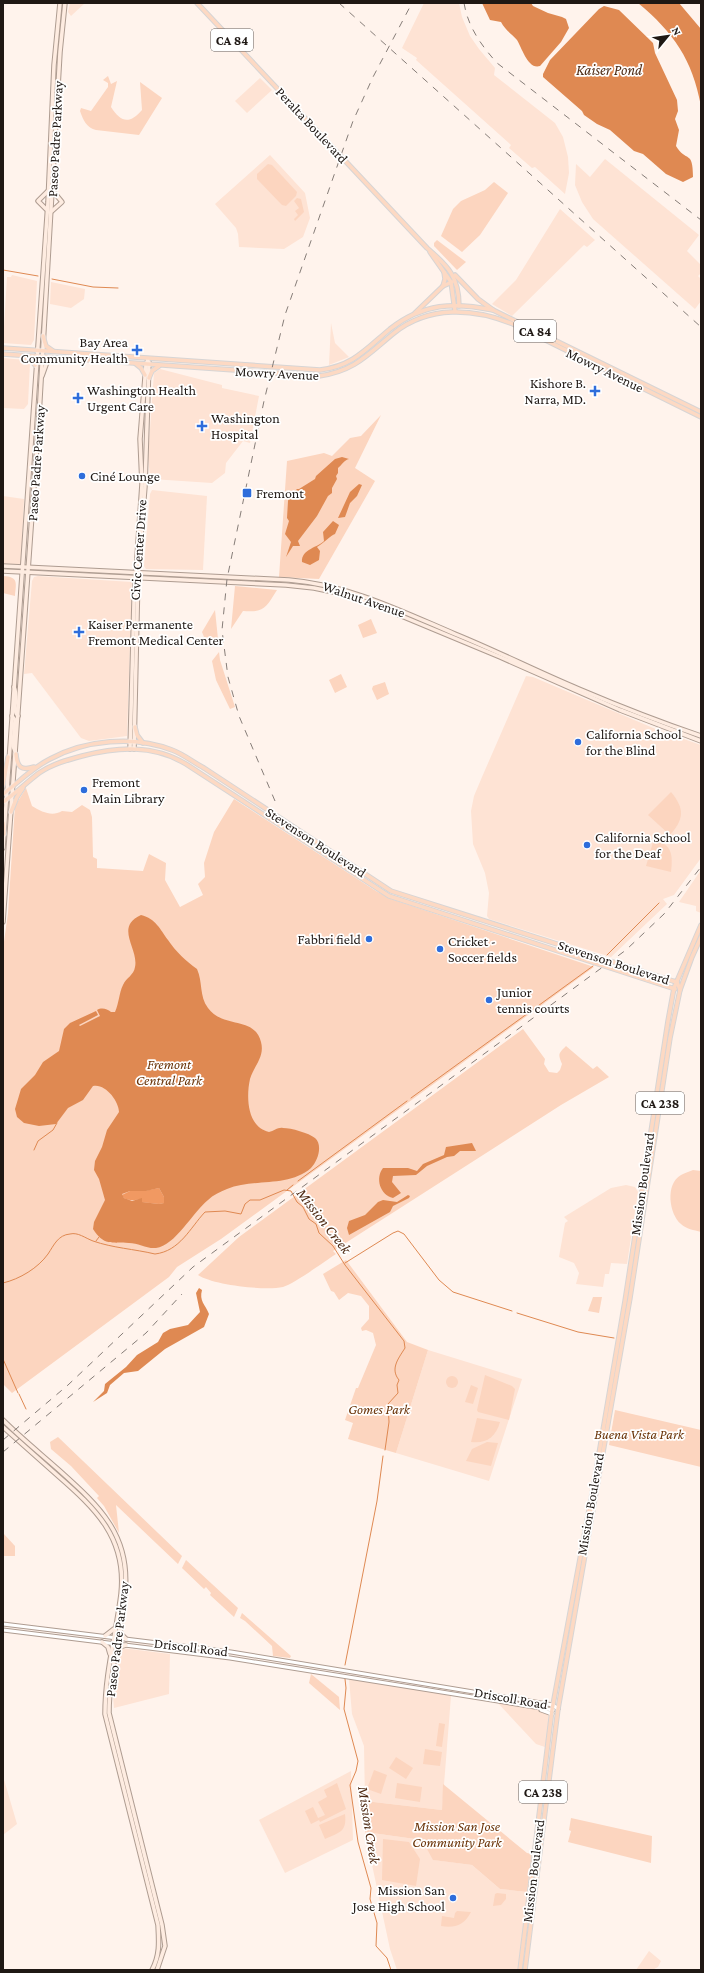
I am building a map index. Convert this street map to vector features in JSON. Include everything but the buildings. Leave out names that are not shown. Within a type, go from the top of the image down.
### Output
[{"type":"main road","name":"Paseo Padre Parkway","points":[[3,848],[4,801],[14,688],[35,365],[47,211],[54,65],[60,3]]},
{"type":"main road","name":"Paseo Padre Parkway","points":[[3,922],[16,754],[52,212],[60,52],[65,3]]},
{"type":"main road","name":"Peralta Boulevard","points":[[197,3],[427,248],[451,271],[457,284],[456,305]]},
{"type":"main road","points":[[47,211],[44,205],[38,201],[48,190]]},
{"type":"main road","points":[[52,212],[62,202],[53,190]]},
{"type":"main road","name":"Peralta Boulevard","points":[[427,248],[451,282],[457,311]]},
{"type":"main road","points":[[443,269],[445,279],[443,286]]},
{"type":"main road","points":[[451,271],[478,299],[493,310]]},
{"type":"main road","points":[[451,282],[457,284]]},
{"type":"main road","name":"Mowry Avenue","points":[[415,314],[443,286],[451,282]]},
{"type":"main road","name":"Mowry Avenue","points":[[3,348],[326,370],[343,365],[355,359],[392,328],[415,314],[438,306],[476,306],[493,310],[701,412]]},
{"type":"main road","name":"Mowry Avenue","points":[[3,354],[310,376],[327,375],[343,371],[356,365],[394,333],[412,322],[427,316],[457,311],[488,315],[512,324],[701,417]]},
{"type":"main road","points":[[43,336],[46,346],[54,352]]},
{"type":"main road","points":[[16,355],[28,358],[35,365]]},
{"type":"main road","points":[[41,377],[47,362],[59,358]]},
{"type":"main road","name":"Civic Center Drive","points":[[132,749],[131,729],[142,484],[140,439],[145,375],[148,359]]},
{"type":"main road","points":[[135,364],[141,368],[145,375]]},
{"type":"main road","name":"Civic Center Drive","points":[[132,742],[135,728],[137,575],[145,486],[149,378],[147,365]]},
{"type":"main road","points":[[149,378],[154,369],[162,366]]},
{"type":"main road","name":"Walnut Avenue","points":[[3,566],[28,570],[309,582],[344,589],[395,608],[497,651],[579,689],[701,736]]},
{"type":"main road","name":"Walnut Avenue","points":[[3,571],[22,572],[28,570]]},
{"type":"main road","name":"Walnut Avenue","points":[[137,575],[286,585],[314,588],[342,594],[500,657],[620,710],[701,741]]},
{"type":"main road","points":[[14,688],[16,692],[15,712],[18,716]]},
{"type":"main road","points":[[12,716],[15,720],[13,746],[17,764],[21,768],[27,770],[37,766]]},
{"type":"main road","points":[[135,728],[136,735],[143,743]]},
{"type":"main road","points":[[123,742],[131,729]]},
{"type":"main road","name":"Stevenson Boulevard","points":[[5,792],[37,766],[56,756],[76,750],[101,743],[132,742],[161,746],[182,755],[391,891],[669,979],[677,982],[680,990]]},
{"type":"main road","name":"Stevenson Boulevard","points":[[4,801],[40,772],[66,760],[104,750],[132,749],[159,752],[183,762],[389,896],[680,990]]},
{"type":"main road","points":[[3,785],[8,757]]},
{"type":"main road","points":[[11,812],[17,797],[26,784]]},
{"type":"main road","points":[[3,823],[4,834]]},
{"type":"main road","name":"Mission Boulevard","points":[[520,1970],[553,1705],[617,1346],[667,1024],[674,988],[701,925]]},
{"type":"main road","name":"Mission Boulevard","points":[[525,1970],[558,1709],[609,1427],[633,1282],[669,1040],[680,990],[701,937]]},
{"type":"main road","points":[[616,963],[636,972],[640,977],[645,975],[662,980],[669,979]]},
{"type":"main road","name":"Paseo Padre Parkway","points":[[3,1420],[88,1496],[104,1514],[117,1538],[125,1566],[126,1591],[120,1627],[115,1638]]},
{"type":"main road","name":"Paseo Padre Parkway","points":[[3,1427],[87,1501],[106,1525],[119,1558],[121,1588],[115,1638],[106,1678],[105,1714],[158,1926],[159,1946],[156,1962],[152,1970]]},
{"type":"main road","points":[[87,1501],[92,1502],[104,1514]]},
{"type":"main road","points":[[120,1627],[121,1634],[126,1639]]},
{"type":"main road","points":[[105,1636],[115,1628]]},
{"type":"main road","points":[[102,1642],[108,1647],[110,1655]]},
{"type":"main road","name":"Paseo Padre Parkway","points":[[114,1643],[115,1654],[110,1684],[109,1713],[162,1925],[165,1946],[157,1970]]},
{"type":"main road","points":[[115,1654],[120,1647],[126,1645]]},
{"type":"main road","points":[[535,1890],[535,1872],[533,1869],[536,1869],[539,1863]]},
{"type":"street","name":"Driscoll Road","points":[[3,1624],[231,1652],[553,1705],[558,1709],[552,1712],[532,1707],[308,1669],[3,1630]]},
{"type":"shaded area","points":[[70,3],[85,3],[71,16],[68,12]]},
{"type":"shaded area","points":[[424,3],[459,3],[462,17],[470,36],[495,68],[494,75],[555,123],[563,137],[568,157],[569,173],[565,194],[535,167],[532,168],[509,148],[511,145],[416,60],[417,58],[402,48]]},
{"type":"shaded area","points":[[260,78],[272,90],[247,113],[235,101]]},
{"type":"shaded area","points":[[270,155],[305,193],[310,218],[303,237],[284,249],[239,247],[236,228],[215,204]]},
{"type":"shaded area","points":[[605,159],[699,235],[687,251],[701,265],[701,273],[698,276],[701,279],[701,301],[695,309],[593,219],[582,202],[575,185],[576,164],[590,177]]},
{"type":"shaded area","points":[[560,209],[595,240],[587,247],[584,245],[512,316],[492,304],[516,280]]},
{"type":"shaded area","points":[[12,275],[37,281],[34,340],[31,345],[3,343],[7,277],[11,277]]},
{"type":"shaded area","points":[[51,282],[85,289],[84,299],[71,308],[50,304]]},
{"type":"shaded area","points":[[331,323],[335,343],[349,357],[329,365]]},
{"type":"shaded area","points":[[3,358],[25,360],[30,363],[28,404],[24,409],[3,408]]},
{"type":"shaded area","name":"Washington Hospital","points":[[160,369],[222,385],[222,388],[259,396],[250,443],[243,441],[226,463],[225,473],[212,483],[152,479],[150,476],[148,457],[154,373]]},
{"type":"shaded area","points":[[152,490],[207,496],[203,570],[146,569],[144,566],[150,494]]},
{"type":"shaded area","points":[[3,496],[24,499],[21,563],[18,566],[3,564]]},
{"type":"shaded area","name":"Kaiser Permanente Fremont Medical Center","points":[[38,576],[132,582],[127,736],[89,741],[81,738],[32,673],[24,674],[32,581],[34,577]]},
{"type":"shaded area","name":"California School for the Deaf","points":[[526,676],[533,677],[658,730],[701,745],[701,858],[674,895],[663,899],[667,904],[611,957],[489,919],[487,916],[489,893],[485,873],[473,844],[471,811],[474,796]]},
{"type":"shaded area","points":[[701,870],[701,913],[696,911],[696,906],[679,902]]},
{"type":"shaded area","points":[[626,1185],[635,1187],[638,1192],[627,1264],[611,1263],[609,1274],[605,1274],[603,1287],[576,1284],[579,1273],[574,1263],[559,1257],[565,1223],[568,1221],[564,1217],[611,1188]]},
{"type":"shaded area","points":[[159,1188],[164,1197],[164,1203],[159,1204],[141,1202],[142,1199],[128,1200],[122,1195],[130,1191],[144,1191]]},
{"type":"shaded area","points":[[428,1350],[522,1379],[489,1481],[396,1453]]},
{"type":"shaded area","points":[[122,1648],[170,1654],[169,1694],[114,1708],[113,1696],[116,1671]]},
{"type":"shaded area","points":[[361,1678],[451,1696],[442,1810],[365,1801],[364,1746],[352,1714],[349,1679],[357,1681]]},
{"type":"shaded area","points":[[496,1701],[552,1710],[548,1748],[536,1744]]},
{"type":"shaded area","points":[[351,1771],[353,1840],[285,1873],[259,1820]]},
{"type":"shaded area","points":[[3,1776],[17,1824],[3,1835]]},
{"type":"shaded area","name":"Mission San Jose High School","points":[[365,1832],[422,1840],[434,1860],[472,1865],[500,1889],[527,1892],[518,1970],[397,1970],[390,1949]]},
{"type":"shaded area","points":[[649,1951],[661,1961],[658,1967],[652,1970],[636,1970]]},
{"type":"green space","points":[[108,76],[111,84],[117,81],[111,107],[122,119],[126,120],[134,118],[142,110],[140,82],[162,98],[139,135],[96,130],[90,127],[84,120],[80,111],[81,108],[91,111],[108,87],[108,83],[103,80]]},
{"type":"green space","points":[[268,164],[272,165],[297,192],[296,196],[286,206],[282,205],[257,179],[257,174]]},
{"type":"green space","points":[[494,182],[508,193],[480,235],[462,252],[441,236],[453,209],[461,201],[485,190]]},
{"type":"green space","points":[[297,198],[301,199],[304,212],[295,221],[294,219],[298,215],[295,211],[299,208],[294,201]]},
{"type":"green space","points":[[437,240],[466,262],[457,270],[434,246],[434,243]]},
{"type":"green space","points":[[381,415],[355,468],[375,481],[319,579],[279,577],[287,461],[324,453],[332,456],[350,438],[361,436]]},
{"type":"green space","points":[[3,576],[14,579],[16,584],[15,596],[3,593]]},
{"type":"green space","points":[[235,586],[277,590],[267,605],[261,610],[243,611],[231,629]]},
{"type":"green space","points":[[215,610],[218,639],[204,637],[202,632]]},
{"type":"green space","points":[[371,619],[377,633],[363,638],[358,625]]},
{"type":"green space","points":[[219,652],[220,660],[235,707],[230,709],[216,680],[212,661]]},
{"type":"green space","points":[[341,674],[347,687],[335,693],[329,680]]},
{"type":"green space","points":[[385,682],[389,694],[377,700],[372,689],[373,686]]},
{"type":"green space","name":"Fremont Central Park","points":[[26,788],[32,806],[43,812],[54,814],[62,811],[72,812],[82,805],[90,810],[92,817],[93,857],[97,859],[97,868],[143,871],[149,854],[166,863],[165,880],[180,907],[203,895],[198,884],[205,877],[204,863],[214,832],[234,799],[376,891],[391,899],[594,967],[221,1239],[177,1267],[169,1277],[12,1393],[3,1384],[3,949],[8,913],[15,806]]},
{"type":"green space","points":[[671,792],[679,804],[681,814],[678,824],[670,835],[648,815]]},
{"type":"green space","points":[[654,839],[660,841],[668,847],[672,860],[671,872],[646,866]]},
{"type":"green space","points":[[523,1029],[545,1059],[544,1064],[549,1072],[557,1073],[560,1070],[562,1064],[560,1054],[566,1046],[593,1069],[597,1066],[609,1077],[561,1105],[333,1251],[336,1254],[288,1285],[275,1288],[252,1288],[215,1282],[198,1275],[239,1237]]},
{"type":"green space","points":[[693,1170],[701,1171],[701,1232],[681,1224],[674,1213],[670,1199],[676,1179],[682,1174]]},
{"type":"green space","name":"Gomes Park","points":[[346,1260],[407,1342],[428,1350],[396,1453],[348,1439],[353,1423],[345,1420],[356,1388],[358,1388],[376,1345],[373,1333],[366,1330],[362,1331],[361,1328],[369,1319],[369,1306],[361,1296],[348,1293],[339,1300],[334,1292],[331,1291],[323,1274]]},
{"type":"green space","points":[[593,1297],[602,1297],[599,1313],[588,1311]]},
{"type":"green space","points":[[485,1375],[512,1386],[515,1389],[509,1420],[478,1412],[477,1410]]},
{"type":"green space","points":[[450,1376],[454,1376],[458,1382],[454,1388],[450,1388],[446,1384],[446,1380]]},
{"type":"green space","points":[[471,1385],[478,1388],[473,1404],[465,1402]]},
{"type":"green space","name":"Buena Vista Park","points":[[615,1410],[701,1430],[701,1467],[609,1445]]},
{"type":"green space","points":[[477,1418],[500,1422],[496,1432],[486,1441],[471,1442]]},
{"type":"green space","points":[[58,1437],[182,1556],[178,1564],[116,1505],[119,1533],[104,1506],[97,1498],[99,1496],[71,1466],[51,1449],[50,1442]]},
{"type":"green space","points":[[487,1442],[498,1443],[491,1466],[466,1461],[472,1449]]},
{"type":"green space","points":[[3,1533],[15,1546],[15,1556],[3,1556]]},
{"type":"green space","points":[[186,1560],[238,1608],[234,1617],[210,1595],[211,1593],[206,1587],[204,1589],[182,1568]]},
{"type":"green space","points":[[242,1613],[291,1656],[290,1658],[273,1656],[272,1646],[240,1618]]},
{"type":"green space","points":[[311,1674],[339,1697],[340,1710],[309,1683]]},
{"type":"green space","points":[[439,1723],[445,1724],[442,1747],[436,1746]]},
{"type":"green space","points":[[425,1749],[442,1752],[440,1766],[423,1764]]},
{"type":"green space","points":[[396,1757],[413,1768],[406,1779],[389,1768]]},
{"type":"green space","points":[[374,1770],[387,1775],[381,1794],[367,1789]]},
{"type":"green space","points":[[337,1783],[346,1809],[320,1822],[319,1820],[311,1824],[305,1811],[313,1807],[318,1818],[325,1815],[318,1802],[327,1797],[324,1790]]},
{"type":"green space","points":[[397,1783],[422,1787],[420,1802],[395,1798]]},
{"type":"green space","name":"Mission San Jose Community Park","points":[[443,1784],[527,1853],[532,1854],[527,1892],[500,1889],[472,1865],[433,1860],[422,1840],[365,1832],[365,1801],[442,1810]]},
{"type":"green space","points":[[345,1814],[344,1828],[338,1833],[325,1839],[319,1825]]},
{"type":"green space","points":[[571,1818],[652,1836],[651,1863],[568,1842],[571,1831],[569,1830]]},
{"type":"green space","points":[[383,1839],[409,1842],[420,1859],[416,1886],[382,1880]]},
{"type":"green space","points":[[495,1894],[506,1894],[506,1899],[501,1905],[493,1906]]},
{"type":"green space","points":[[457,1911],[471,1912],[462,1923],[458,1925],[450,1927],[441,1926],[442,1916],[454,1918]]},
{"type":"water","points":[[482,3],[531,3],[533,6],[548,13],[566,19],[569,28],[561,42],[540,66],[532,65],[523,53],[517,40],[501,22],[490,20]]},
{"type":"water","points":[[638,3],[679,3],[701,29],[701,106],[692,74],[680,48],[662,25]]},
{"type":"water","name":"Kaiser Pond","points":[[604,6],[619,10],[653,43],[655,53],[677,100],[678,111],[675,119],[679,130],[676,146],[690,159],[692,163],[693,177],[683,182],[666,174],[643,154],[634,151],[610,130],[597,124],[584,115],[582,111],[543,77],[550,60],[599,9]]},
{"type":"water","points":[[342,457],[349,459],[344,461],[338,468],[338,473],[336,476],[337,479],[332,488],[332,493],[328,496],[317,516],[298,541],[300,546],[293,546],[286,557],[291,542],[285,534],[289,521],[287,518],[289,497],[297,489],[315,479],[316,476],[335,459]]},
{"type":"water","points":[[359,484],[362,485],[357,496],[350,503],[345,517],[338,518],[350,492]]},
{"type":"water","points":[[333,521],[339,525],[335,534],[317,547],[320,551],[319,560],[310,565],[302,562],[302,558],[307,551],[324,541],[323,532]]},
{"type":"water","points":[[141,915],[154,922],[178,952],[197,969],[203,999],[208,1008],[214,1014],[222,1019],[246,1025],[258,1034],[262,1052],[250,1079],[248,1094],[248,1102],[252,1118],[256,1124],[269,1132],[281,1128],[304,1133],[315,1138],[319,1145],[319,1153],[314,1165],[302,1174],[281,1181],[237,1186],[214,1195],[202,1205],[177,1235],[163,1246],[156,1248],[149,1248],[132,1243],[113,1243],[104,1241],[93,1229],[94,1222],[105,1200],[99,1179],[94,1170],[95,1161],[102,1147],[107,1130],[119,1112],[117,1103],[106,1090],[102,1087],[93,1086],[83,1100],[68,1108],[56,1124],[39,1126],[24,1123],[17,1117],[15,1109],[21,1089],[35,1075],[43,1062],[59,1051],[64,1029],[70,1023],[96,1011],[98,1015],[79,1025],[80,1026],[100,1016],[97,1010],[101,1009],[115,1012],[123,985],[135,967],[134,953],[128,932],[129,926],[133,920]],"holes":[[[159,1188],[164,1197],[164,1203],[159,1204],[142,1202],[142,1198],[132,1201],[124,1198],[122,1194],[130,1191],[146,1191]]]},
{"type":"water","points":[[472,1143],[476,1151],[460,1151],[454,1156],[447,1157],[427,1166],[416,1175],[393,1176],[392,1182],[401,1193],[393,1198],[385,1193],[380,1186],[379,1176],[383,1168],[408,1168],[417,1171],[423,1164],[444,1155],[446,1147]]},
{"type":"water","points":[[408,1195],[410,1196],[409,1198],[393,1206],[390,1212],[349,1235],[347,1228],[349,1221],[365,1215],[378,1202],[383,1200],[397,1202]]},
{"type":"water","points":[[199,1288],[202,1290],[201,1297],[209,1314],[204,1327],[165,1349],[138,1371],[124,1373],[110,1385],[107,1393],[93,1402],[104,1391],[105,1384],[126,1367],[137,1355],[158,1342],[163,1333],[170,1329],[188,1325],[200,1312],[196,1293]]},
{"type":"waterway","points":[[3,270],[38,276]]},
{"type":"waterway","points":[[52,279],[93,287],[118,288]]},
{"type":"waterway","points":[[607,955],[659,903]]},
{"type":"waterway","points":[[411,1098],[593,966]]},
{"type":"waterway","points":[[298,1181],[407,1101]]},
{"type":"waterway","points":[[34,1150],[38,1141],[53,1130],[57,1123]]},
{"type":"waterway","points":[[287,1190],[293,1185]]},
{"type":"waterway","name":"Mission Creek","points":[[3,1283],[22,1276],[34,1268],[44,1259],[62,1236],[76,1234],[93,1241],[116,1247],[155,1254],[164,1252],[178,1244],[205,1212],[225,1211],[241,1214],[245,1204],[250,1200],[260,1200],[284,1190],[291,1191],[297,1202],[303,1207],[309,1219],[316,1224],[319,1233],[333,1246],[345,1265],[404,1341],[405,1348],[395,1368],[396,1376],[399,1380],[397,1385],[398,1393],[388,1404],[389,1422],[385,1450]]},
{"type":"waterway","points":[[345,1263],[398,1231],[404,1234],[439,1280],[453,1292],[512,1311]]},
{"type":"waterway","points":[[96,1241],[99,1237]]},
{"type":"waterway","points":[[517,1313],[578,1332],[614,1338]]},
{"type":"waterway","points":[[3,1359],[18,1393]]},
{"type":"waterway","points":[[19,1394],[26,1409]]},
{"type":"waterway","name":"Mission Creek","points":[[345,1665],[377,1501],[383,1456]]},
{"type":"waterway","name":"Mission Creek","points":[[345,1679],[346,1688],[344,1709],[358,1761],[356,1771],[350,1785],[358,1842],[371,1888],[370,1899],[377,1923],[376,1946],[387,1958],[391,1970]]},
{"type":"railway","points":[[339,3],[701,327]]},
{"type":"railway","points":[[275,801],[239,716],[228,677],[222,630],[227,579],[264,401],[285,315],[353,121],[373,77],[412,3]]},
{"type":"railway","points":[[464,3],[472,28],[497,63],[701,220]]},
{"type":"railway","points":[[3,1440],[68,1385],[193,1267],[626,950],[664,914],[701,867]]},
{"type":"railway","points":[[3,1452],[146,1333],[182,1294]]},
{"type":"place","name":"Bay Area Community Health","points":[[137,350]]},
{"type":"place","name":"Kishore B. Narra, MD.","points":[[595,391]]},
{"type":"place","name":"Washington Health Urgent Care","points":[[78,398]]},
{"type":"place","name":"Washington Hospital","points":[[202,426]]},
{"type":"place","name":"Ciné Lounge","points":[[82,476]]},
{"type":"place","name":"Fremont","points":[[247,493]]},
{"type":"place","name":"Kaiser Permanente Fremont Medical Center","points":[[79,632]]},
{"type":"place","name":"California School for the Blind","points":[[578,742]]},
{"type":"place","name":"Fremont Main Library","points":[[84,790]]},
{"type":"place","name":"California School for the Deaf","points":[[587,845]]},
{"type":"place","name":"Fabbri field","points":[[369,939]]},
{"type":"place","name":"Cricket - Soccer fields","points":[[440,949]]},
{"type":"place","name":"Junior tennis courts","points":[[489,1000]]},
{"type":"place","name":"Mission San Jose High School","points":[[453,1898]]}]
